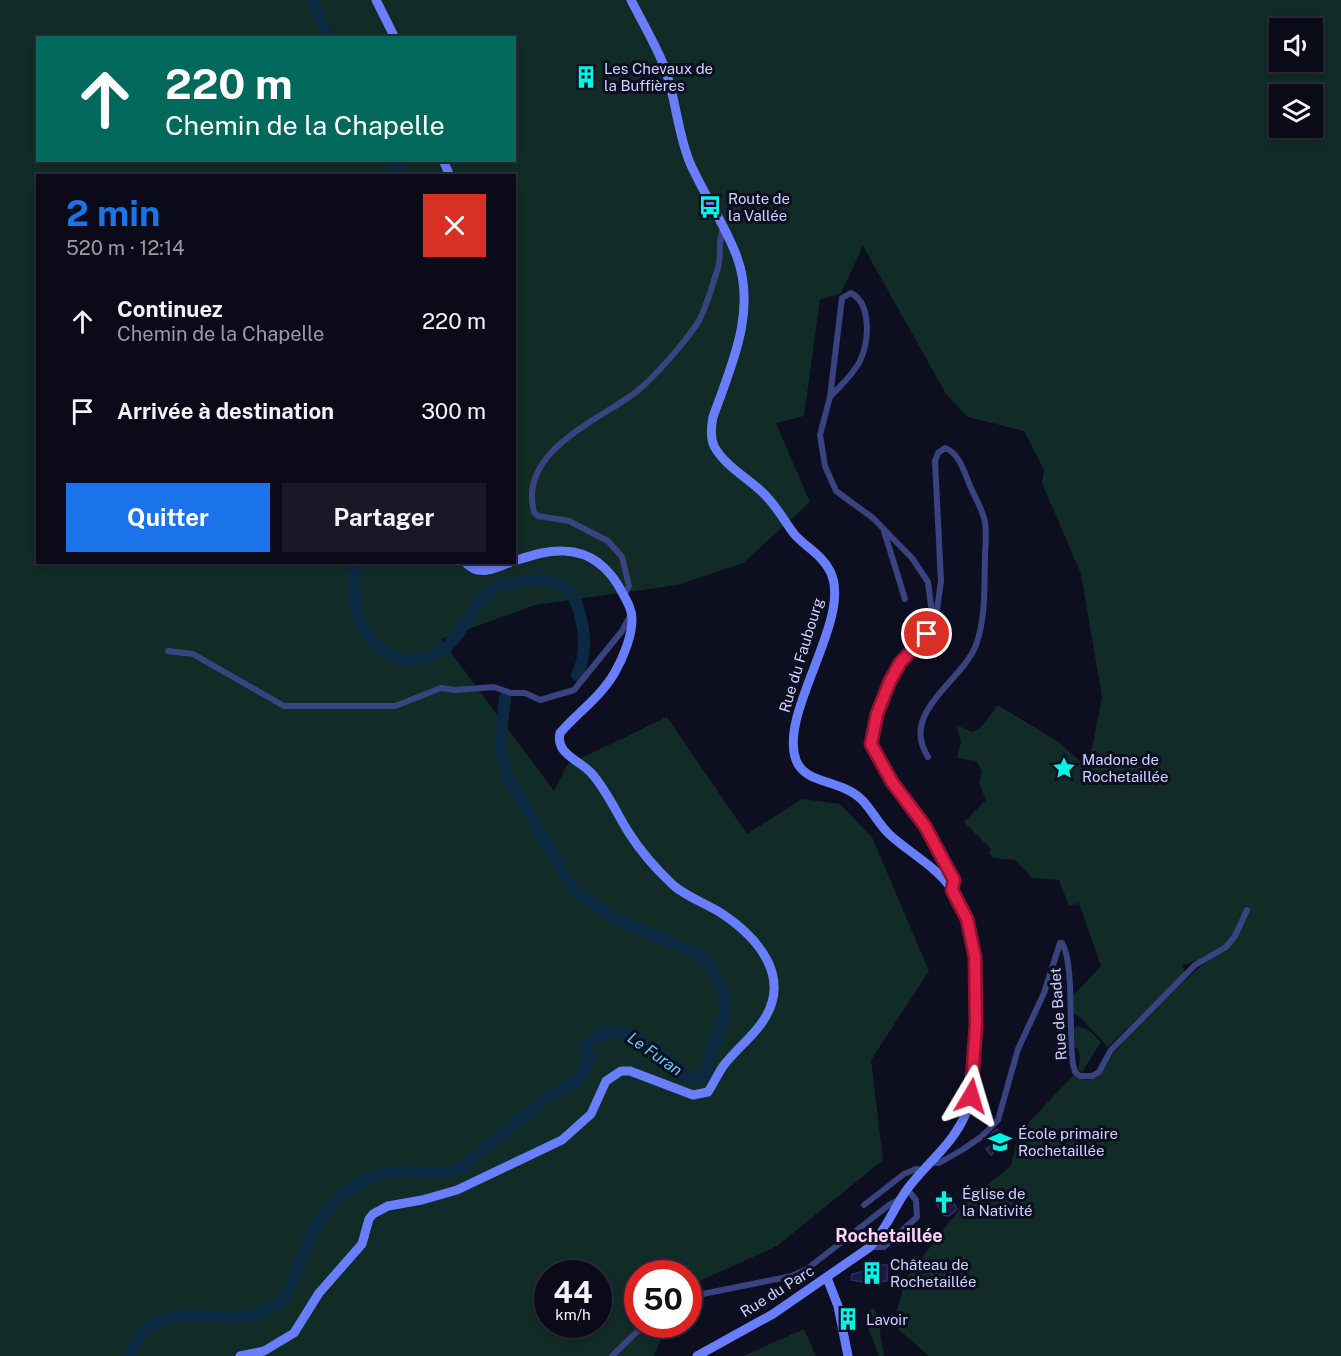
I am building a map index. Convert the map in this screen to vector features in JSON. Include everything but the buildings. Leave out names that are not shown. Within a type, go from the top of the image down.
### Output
[{"type":"main road","points":[[376,0],[394,36]]},
{"type":"main road","name":"Rue du Faubourg","points":[[631,0],[664,66],[690,164],[724,228],[742,274],[741,338],[713,417],[711,430],[713,443],[721,457],[764,493],[797,537],[822,558],[834,582],[835,595],[824,642],[797,718],[794,741],[795,759],[802,770],[812,778],[841,785],[856,794],[889,833],[942,877],[952,890],[967,919],[974,941],[976,1025],[974,1075],[968,1111],[961,1124],[907,1189],[880,1237],[870,1247]]},
{"type":"main road","points":[[240,1356],[264,1351],[294,1333],[319,1293],[362,1245],[369,1219],[373,1214],[388,1206],[422,1200],[456,1190],[562,1140],[591,1113],[606,1081],[621,1071],[630,1071],[693,1095],[708,1092],[723,1066],[763,1022],[772,1000],[774,988],[771,965],[766,953],[725,916],[687,895],[665,877],[637,846],[600,783],[588,768],[560,748],[560,733],[598,698],[615,672],[632,623],[631,608],[615,578],[600,563],[585,554],[564,550],[544,552],[516,561]]},
{"type":"main road","points":[[467,564],[470,568],[485,572],[507,564]]},
{"type":"main road","name":"Rue du Parc","points":[[697,1356],[773,1314],[870,1247]]},
{"type":"main road","points":[[827,1278],[838,1306],[845,1353]]},
{"type":"street","points":[[624,595],[629,586],[622,557],[608,541],[569,521],[538,516],[534,512],[531,494],[534,477],[553,451],[568,438],[607,409],[637,392],[666,362],[698,322],[719,266],[721,233],[724,228]]},
{"type":"street","points":[[830,397],[860,362],[865,345],[864,309],[858,297],[851,293],[842,298],[830,397],[820,435],[825,466],[837,491],[883,528],[912,558],[928,582],[933,625]]},
{"type":"street","points":[[928,757],[919,737],[924,717],[934,699],[965,666],[975,648],[984,617],[984,518],[961,464],[951,451],[945,448],[938,453],[935,461],[940,600],[933,625],[900,663],[890,681],[877,714],[871,744],[892,782],[925,826],[954,880],[952,890]]},
{"type":"street","points":[[883,528],[905,599]]},
{"type":"street","points":[[168,651],[193,654],[284,706],[395,706],[441,688],[455,690],[494,687],[508,692],[525,693],[540,700],[574,690],[622,631],[631,608]]},
{"type":"street","name":"Rue de Badet","points":[[927,1166],[939,1163],[962,1150],[993,1128],[998,1120],[1018,1049],[1044,993],[1060,943],[1064,946],[1068,966],[1073,1064],[1075,1072],[1080,1076],[1092,1076],[1099,1072],[1111,1050],[1195,965],[1226,947],[1235,936],[1247,910]]},
{"type":"street","points":[[864,1205],[904,1174],[927,1166]]},
{"type":"street","points":[[870,1247],[884,1247],[917,1217],[916,1200],[907,1189]]},
{"type":"street","points":[[702,1294],[792,1276],[807,1269],[889,1205],[900,1199]]},
{"type":"street","points":[[612,1356],[631,1338]]},
{"type":"green space","points":[[0,0],[1341,0],[1341,1356],[929,1356],[899,1330],[895,1317],[906,1278],[959,1210],[963,1193],[978,1192],[1011,1166],[1019,1132],[1074,1075],[1086,1080],[1099,1075],[1124,1040],[1171,992],[1208,961],[1204,958],[1183,965],[1184,974],[1108,1047],[1082,1019],[1073,1013],[1072,997],[1101,966],[1079,903],[1069,906],[1059,880],[1032,878],[1015,860],[994,858],[989,854],[991,849],[964,822],[986,800],[979,783],[982,771],[976,761],[957,758],[961,741],[956,725],[973,732],[982,726],[998,705],[1060,743],[1088,769],[1102,697],[1081,574],[1042,483],[1044,470],[1024,431],[968,417],[946,394],[863,246],[841,293],[820,300],[804,416],[776,423],[810,502],[743,563],[678,585],[535,605],[441,639],[554,791],[567,765],[667,717],[747,834],[802,799],[840,804],[872,837],[929,971],[871,1060],[883,1160],[777,1246],[702,1280],[702,1260],[624,1260],[624,1338],[662,1338],[654,1356],[0,1356]]},
{"type":"green space","points":[[1076,1026],[1089,1030],[1101,1042],[1082,1072],[1078,1070],[1080,1057],[1077,1048],[1074,1048],[1072,1033]]},
{"type":"green space","points":[[874,1308],[884,1356],[879,1356],[863,1315],[870,1314],[869,1310]]},
{"type":"green space","points":[[804,1329],[816,1356],[743,1356]]},
{"type":"waterway","name":"Le Furan","points":[[313,0],[327,36]]},
{"type":"waterway","name":"Le Furan","points":[[389,162],[402,174]]},
{"type":"waterway","name":"Le Furan","points":[[357,564],[355,601],[364,629],[379,647],[401,659],[425,659],[447,646],[483,598],[495,587],[536,580],[562,584],[574,597],[582,625],[584,650],[577,675]]},
{"type":"waterway","name":"Le Furan","points":[[130,1356],[143,1332],[157,1323],[172,1318],[252,1316],[267,1311],[285,1296],[318,1224],[343,1195],[367,1180],[388,1173],[403,1171],[440,1173],[462,1167],[547,1097],[576,1082],[590,1057],[584,1050],[593,1038],[604,1032],[615,1031],[637,1038],[690,1079],[705,1075],[725,1012],[726,1001],[713,967],[695,952],[615,919],[574,891],[506,774],[500,742],[505,698]]},
{"type":"place","name":"Les Chevaux de la Buffières","points":[[586,77]]},
{"type":"place","name":"Route de la Vallée","points":[[710,207]]},
{"type":"place","name":"Madone de Rochetaillée","points":[[1064,768]]},
{"type":"place","name":"École primaire Rochetaillée","points":[[1000,1142]]},
{"type":"place","name":"Église de la Nativité","points":[[944,1202]]},
{"type":"place","name":"Château de Rochetaillée","points":[[872,1273]]},
{"type":"place","name":"Lavoir","points":[[848,1319]]},
{"type":"district","name":"Rochetaillée","points":[[889,1235]]},
{"type":"route","points":[[927,634],[900,663],[890,681],[877,714],[871,744],[882,768],[925,826],[954,880],[952,890],[967,919],[974,941],[976,1025],[971,1096]]}]
